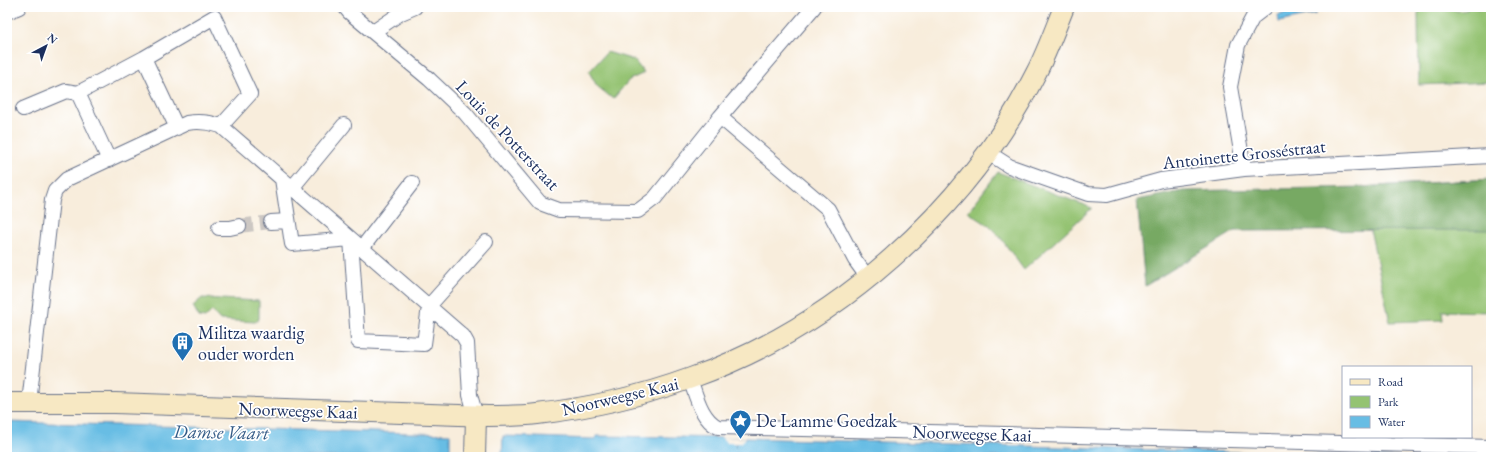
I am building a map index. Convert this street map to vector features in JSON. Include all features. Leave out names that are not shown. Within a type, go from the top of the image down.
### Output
[{"type":"main road","points":[[690,379],[718,368],[769,343],[819,314],[868,278],[916,236],[940,211],[987,152],[1018,105],[1036,74],[1064,7]]},
{"type":"main road","name":"Noorweegse Kaai","points":[[7,403],[115,403],[476,416],[536,414],[582,407],[643,393],[690,379]]},
{"type":"main road","points":[[476,416],[476,457]]},
{"type":"street","points":[[7,12],[19,7]]},
{"type":"street","name":"Louis de Potterstraat","points":[[345,7],[348,12],[429,78],[465,113],[500,152],[540,203],[560,210],[638,211],[655,198],[720,117],[814,7]]},
{"type":"street","points":[[373,32],[401,13],[415,7]]},
{"type":"street","points":[[1244,169],[1230,87],[1238,45],[1253,16],[1266,7]]},
{"type":"street","points":[[23,110],[66,91],[78,93],[144,58],[214,17],[250,94],[221,126]]},
{"type":"street","points":[[144,58],[177,128]]},
{"type":"street","points":[[78,93],[109,160]]},
{"type":"street","points":[[720,117],[828,209],[855,260],[868,278]]},
{"type":"street","points":[[29,403],[52,200],[55,191],[60,184],[67,179],[187,123],[204,122],[221,126],[463,336],[467,343],[470,394],[476,416]]},
{"type":"street","points":[[344,125],[287,183],[288,221],[292,244],[356,243]]},
{"type":"street","name":"Antoinette Grosséstraat","points":[[987,152],[1009,166],[1088,194],[1107,195],[1161,180],[1244,169],[1491,156]]},
{"type":"street","points":[[412,183],[356,243],[358,342],[424,344],[429,306],[486,242]]},
{"type":"street","points":[[271,222],[288,221]]},
{"type":"street","points":[[219,228],[239,226]]},
{"type":"street","name":"Noorweegse Kaai","points":[[690,379],[706,417],[718,427],[1491,448]]},
{"type":"green space","points":[[1420,7],[1449,7],[1457,11],[1467,10],[1467,7],[1477,7],[1477,9],[1489,8],[1491,11],[1491,82],[1419,85],[1418,15]]},
{"type":"green space","points":[[607,52],[634,60],[644,73],[629,80],[613,99],[597,86],[589,72]]},
{"type":"green space","points":[[998,172],[1092,208],[1024,270],[1000,237],[988,225],[968,212]]},
{"type":"green space","points":[[1491,179],[1491,312],[1442,311],[1443,320],[1390,322],[1361,187]]},
{"type":"green space","points":[[1491,179],[1491,230],[1235,231],[1145,286],[1137,200],[1183,191],[1361,187]]},
{"type":"green space","points":[[202,298],[259,301],[259,319],[255,322],[220,320],[212,311],[205,318],[199,317],[193,306]]},
{"type":"water","points":[[1315,7],[1316,14],[1279,22],[1278,15]]},
{"type":"water","name":"Damse Vaart","points":[[7,422],[450,434],[450,457],[7,457]]},
{"type":"water","points":[[503,436],[595,439],[596,436],[746,438],[1406,457],[502,457]]},
{"type":"pier","points":[[721,437],[746,438],[741,443],[727,443]]},
{"type":"ferry route","points":[[735,443],[738,457]]},
{"type":"tunnel","points":[[239,226],[271,222]]},
{"type":"place","name":"Militza waardig ouder worden","points":[[182,362]]},
{"type":"place","name":"De Lamme Goedzak","points":[[741,440]]}]
